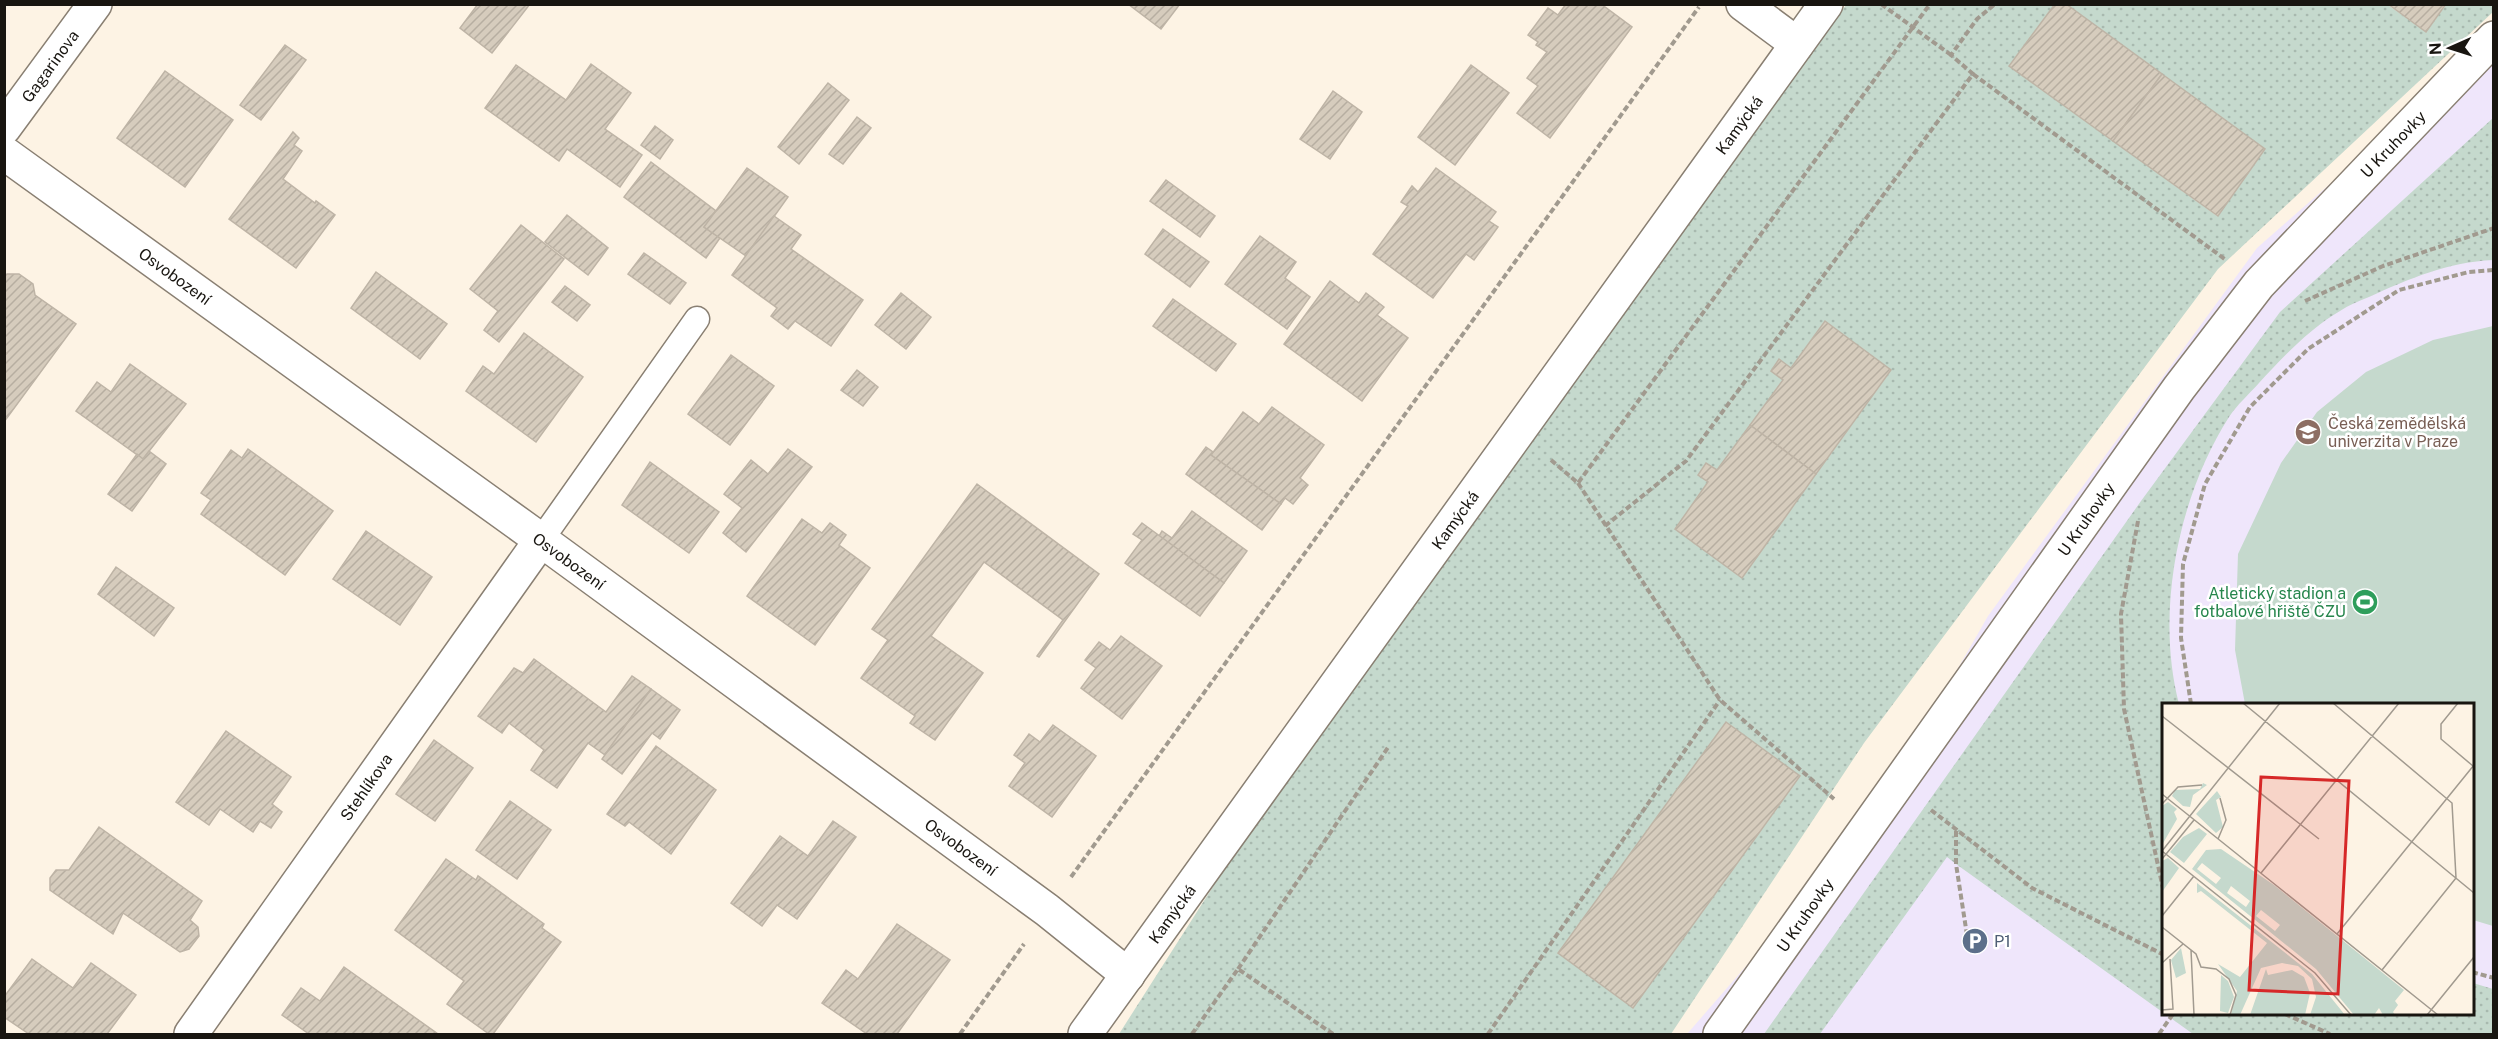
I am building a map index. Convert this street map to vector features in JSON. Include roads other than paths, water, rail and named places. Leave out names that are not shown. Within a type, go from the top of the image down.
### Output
[{"type":"street","name":"Gagarinova","points":[[4,128],[95,4]]},
{"type":"street","points":[[1743,4],[1797,44]]},
{"type":"street","name":"Kamýcká","points":[[1085,1035],[1826,4]]},
{"type":"street","name":"U Kruhovky","points":[[1720,1035],[2179,388],[2259,284],[2493,38]]},
{"type":"street","name":"Osvobození","points":[[4,153],[541,540],[1047,910],[1128,975]]},
{"type":"street","name":"Stehlíkova","points":[[191,1035],[541,540]]},
{"type":"lane","points":[[541,540],[698,319]]},
{"type":"place","name":"Česká zemědělská univerzita v Praze","points":[[2308,432]]},
{"type":"place","name":"Atletický stadion a fotbalové hřiště ČZU","points":[[2365,602]]},
{"type":"place","name":"P1","points":[[1975,941]]}]
